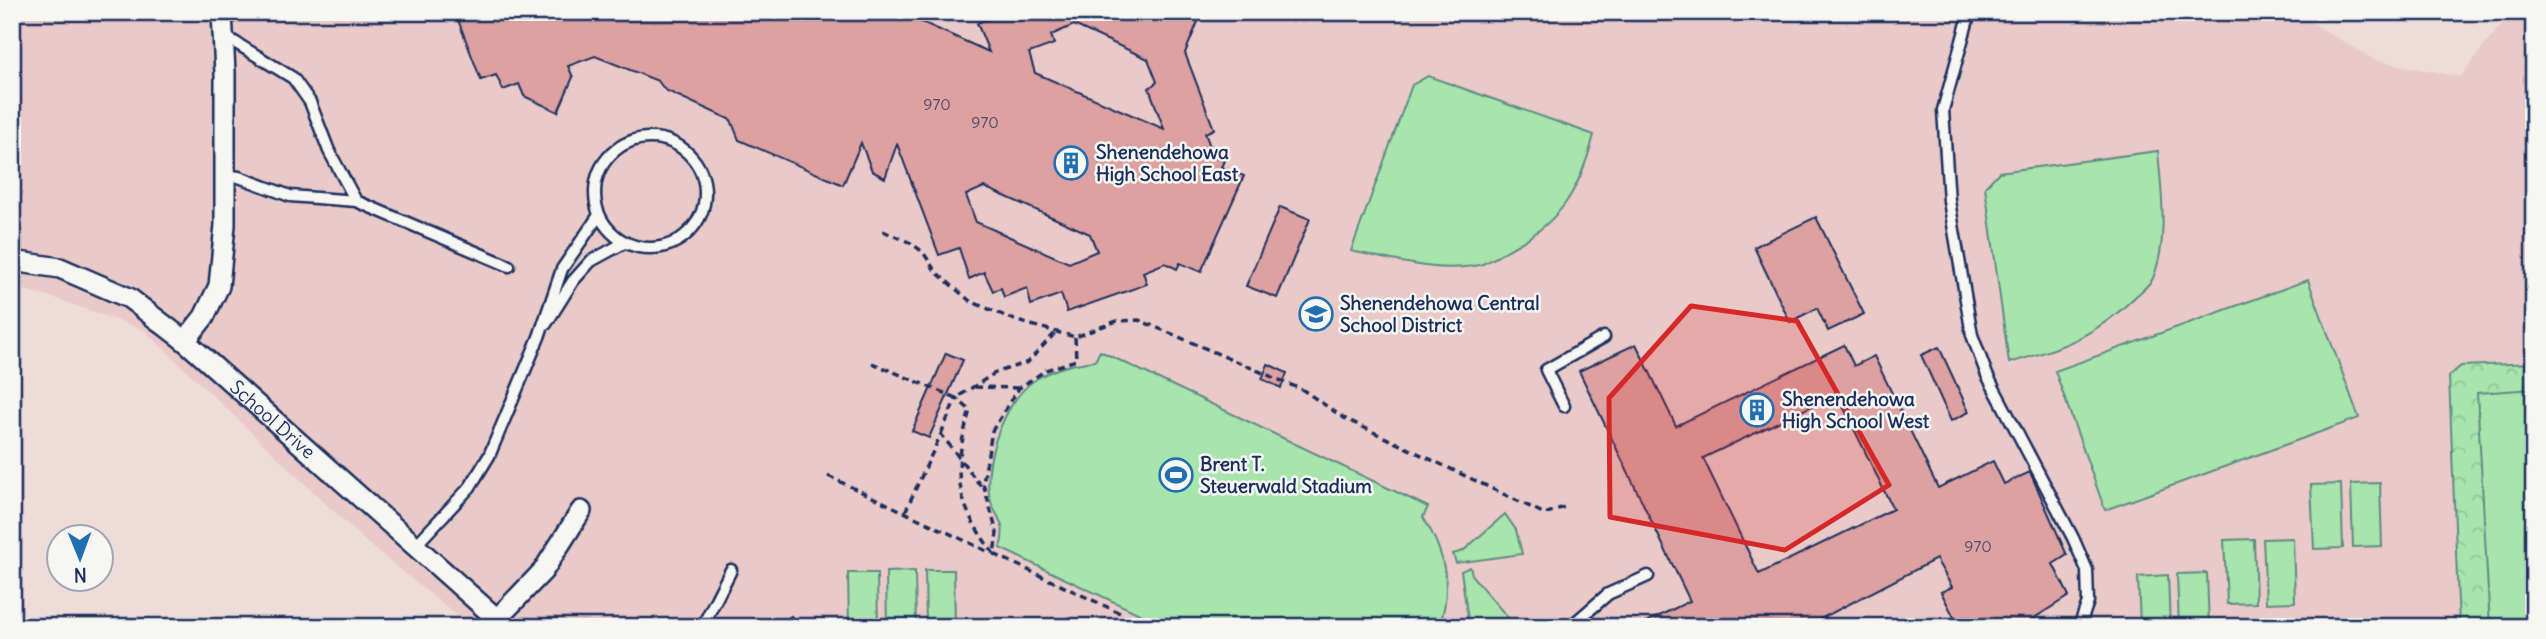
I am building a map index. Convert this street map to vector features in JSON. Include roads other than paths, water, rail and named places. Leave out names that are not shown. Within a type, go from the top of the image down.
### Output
[{"type":"street","points":[[186,341],[204,317],[219,286],[225,225],[225,73],[222,12]]},
{"type":"street","name":"School Drive","points":[[12,261],[60,268],[129,299],[186,341],[501,623]]},
{"type":"street","points":[[501,623],[543,571],[580,511]]},
{"type":"lane","points":[[1970,12],[1943,110],[1949,201],[1972,335],[1987,375],[2073,538],[2087,570],[2088,602],[2079,627]]},
{"type":"lane","points":[[222,34],[293,78],[310,102],[329,151],[356,201]]},
{"type":"lane","points":[[647,137],[665,139],[681,146],[694,158],[703,174],[706,192],[703,211],[694,228],[680,241],[662,247],[642,248],[624,243],[609,231],[598,215],[595,189],[603,163],[614,150],[630,141],[647,137]]},
{"type":"lane","points":[[224,175],[239,177],[290,196],[356,201],[509,266]]},
{"type":"lane","points":[[415,546],[470,487],[489,456],[539,337],[562,270],[598,215]]},
{"type":"lane","points":[[539,337],[573,281],[592,261],[624,243]]},
{"type":"lane","points":[[1564,406],[1545,370],[1604,337]]},
{"type":"lane","points":[[702,627],[731,569]]},
{"type":"lane","points":[[1570,627],[1608,594],[1648,576]]},
{"type":"place","name":"Shenendehowa High School East","points":[[1071,163]]},
{"type":"place","name":"Shenendehowa Central School District","points":[[1316,314]]},
{"type":"place","name":"Shenendehowa High School West","points":[[1757,410]]},
{"type":"place","name":"Brent T. Steuerwald Stadium","points":[[1176,475]]}]
